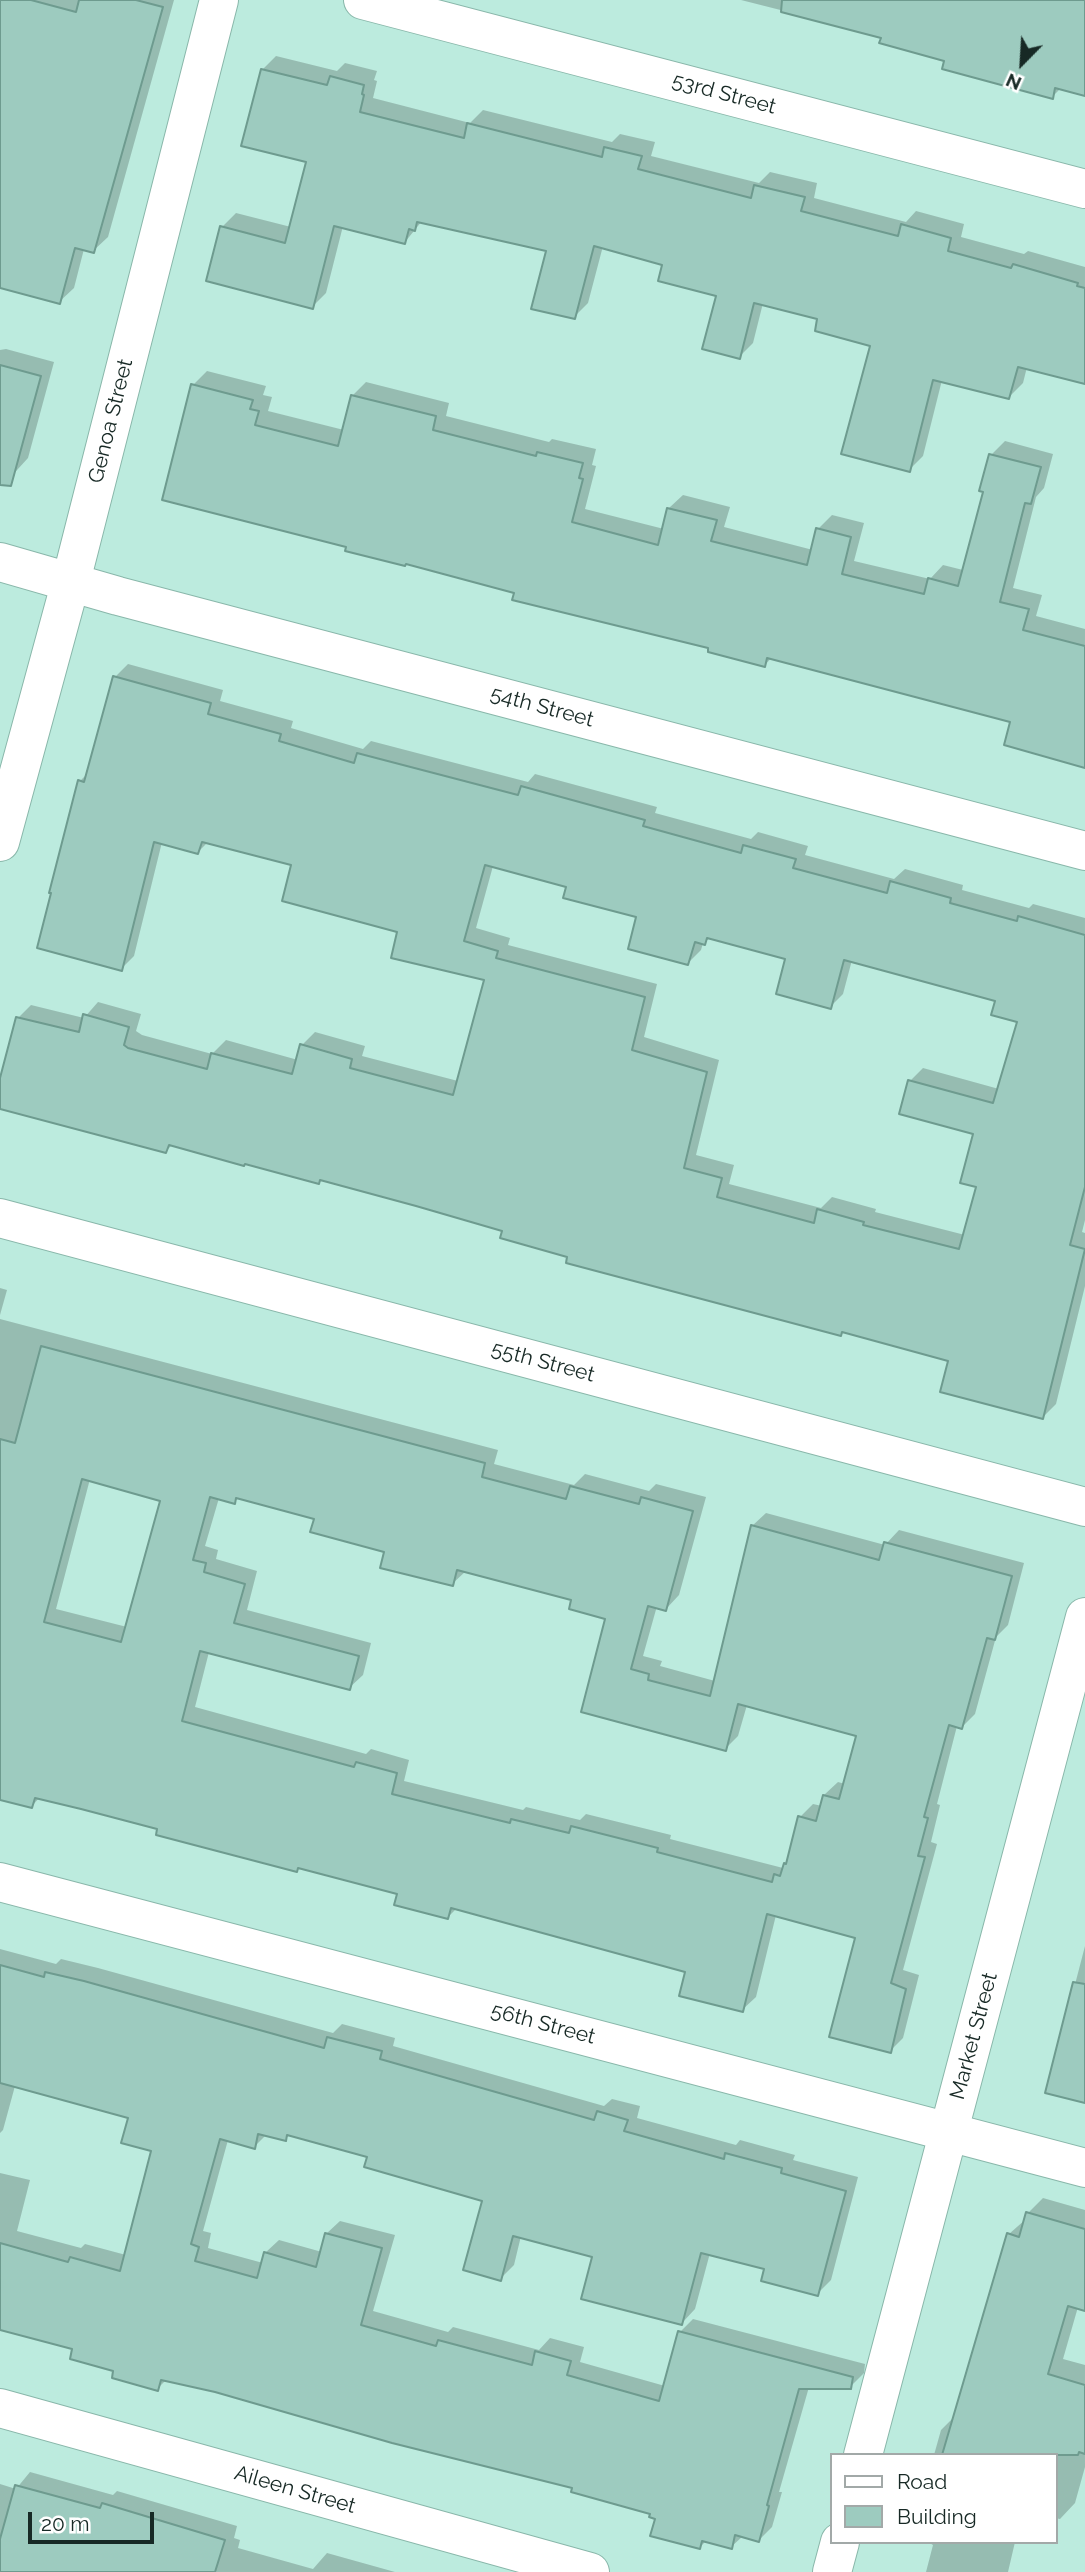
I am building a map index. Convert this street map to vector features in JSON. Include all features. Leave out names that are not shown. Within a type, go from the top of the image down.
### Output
[{"type":"street","name":"Genoa Street","points":[[0,842],[71,581],[219,0]]},
{"type":"street","name":"53rd Street","points":[[363,0],[1085,190]]},
{"type":"street","name":"54th Street","points":[[0,562],[118,596],[1085,851]]},
{"type":"street","name":"55th Street","points":[[0,1219],[1085,1507]]},
{"type":"street","name":"Market Street","points":[[864,2453],[1085,1617]]},
{"type":"street","name":"56th Street","points":[[0,1882],[1085,2168]]},
{"type":"street","name":"Aileen Street","points":[[0,2408],[590,2572]]},
{"type":"street","points":[[832,2572],[839,2544]]},
{"type":"building","points":[[0,0],[31,0],[76,12],[79,0],[136,0],[163,7],[94,253],[75,248],[60,304],[0,288]]},
{"type":"building","points":[[782,0],[1085,0],[1085,96],[1055,88],[1053,99],[942,69],[944,61],[879,43],[881,38],[781,12]]},
{"type":"building","points":[[261,69],[327,85],[330,76],[364,85],[360,112],[464,138],[467,123],[602,157],[604,147],[642,156],[638,169],[751,198],[754,185],[805,197],[801,211],[898,236],[901,224],[951,238],[948,251],[1011,268],[1013,264],[1078,283],[1077,286],[1085,288],[1085,384],[1018,367],[1009,399],[933,380],[910,472],[841,454],[870,346],[815,331],[817,319],[754,303],[740,359],[702,349],[716,296],[658,281],[662,265],[594,246],[575,319],[531,309],[546,251],[417,222],[415,231],[409,229],[405,244],[334,226],[313,309],[206,281],[220,226],[285,243],[306,162],[241,146]]},
{"type":"building","points":[[0,365],[41,376],[11,486],[0,485]]},
{"type":"building","points":[[191,384],[253,400],[250,409],[259,411],[255,425],[338,446],[351,395],[436,416],[433,430],[536,456],[537,452],[583,463],[579,478],[583,479],[572,522],[658,545],[667,508],[717,520],[711,541],[807,565],[816,528],[851,537],[842,574],[924,594],[928,578],[958,586],[983,492],[979,491],[989,454],[1041,467],[1031,504],[1025,503],[1000,602],[1029,609],[1023,630],[1085,646],[1085,768],[1004,745],[1010,722],[767,658],[765,667],[708,652],[708,648],[512,600],[514,593],[345,551],[346,547],[162,500]]},
{"type":"building","points":[[113,676],[211,703],[208,714],[281,734],[279,741],[354,763],[357,753],[518,795],[521,786],[645,820],[643,826],[741,853],[743,845],[796,859],[793,868],[887,893],[890,881],[951,898],[950,903],[1017,921],[1018,916],[1085,935],[1085,1187],[1070,1245],[1085,1249],[1043,1419],[940,1392],[948,1361],[842,1332],[841,1336],[566,1263],[567,1257],[500,1238],[502,1231],[320,1180],[319,1184],[169,1145],[166,1153],[0,1109],[0,1078],[16,1017],[79,1032],[83,1014],[129,1027],[124,1045],[128,1048],[207,1069],[211,1053],[292,1074],[300,1044],[352,1059],[350,1068],[453,1095],[484,980],[391,958],[397,932],[282,901],[291,865],[202,842],[198,854],[154,842],[122,971],[37,948],[78,780],[84,782]],"holes":[[[485,865],[566,887],[563,898],[636,917],[628,949],[688,965],[695,942],[705,945],[707,938],[785,959],[776,994],[831,1009],[844,960],[995,1001],[991,1015],[1017,1022],[993,1103],[908,1080],[899,1114],[973,1134],[960,1183],[976,1187],[959,1249],[863,1225],[864,1222],[817,1209],[814,1223],[717,1197],[722,1178],[684,1168],[707,1072],[632,1050],[645,997],[496,958],[498,951],[464,941]]]},
{"type":"building","points":[[41,1346],[485,1463],[482,1477],[566,1499],[570,1486],[639,1504],[641,1497],[693,1511],[666,1611],[648,1606],[631,1669],[649,1674],[648,1680],[710,1696],[751,1525],[879,1560],[884,1542],[1012,1576],[995,1640],[987,1638],[962,1729],[949,1725],[924,1817],[928,1818],[918,1856],[925,1857],[891,1983],[906,1989],[891,2053],[829,2037],[855,1938],[767,1914],[743,2012],[679,1996],[685,1972],[451,1908],[448,1919],[394,1905],[397,1894],[298,1868],[297,1872],[156,1835],[157,1829],[81,1809],[35,1798],[32,1808],[0,1800],[0,1439],[15,1443]],"holes":[[[82,1479],[160,1501],[121,1642],[44,1622]],[[210,1497],[235,1504],[236,1498],[314,1519],[310,1532],[384,1552],[380,1568],[453,1586],[457,1570],[571,1600],[569,1609],[605,1619],[581,1712],[726,1751],[738,1704],[856,1736],[839,1799],[823,1795],[816,1821],[798,1816],[786,1864],[784,1863],[780,1876],[774,1874],[772,1882],[657,1852],[658,1848],[571,1826],[569,1833],[511,1819],[510,1823],[392,1794],[397,1773],[356,1762],[354,1767],[182,1721],[200,1651],[350,1690],[359,1656],[234,1623],[245,1584],[204,1572],[206,1563],[193,1560]]]},
{"type":"building","points":[[0,1965],[44,1977],[45,1972],[84,1981],[324,2048],[327,2037],[382,2051],[380,2059],[594,2120],[597,2111],[628,2120],[624,2131],[724,2159],[725,2153],[782,2168],[781,2173],[846,2191],[818,2296],[761,2281],[764,2269],[701,2253],[682,2325],[581,2299],[592,2257],[513,2236],[501,2281],[463,2270],[482,2201],[364,2167],[367,2157],[287,2135],[286,2141],[258,2134],[255,2149],[220,2139],[191,2244],[199,2247],[195,2261],[257,2278],[264,2252],[316,2267],[325,2233],[382,2248],[361,2325],[436,2346],[438,2340],[532,2365],[535,2351],[571,2361],[567,2375],[659,2401],[678,2331],[853,2377],[851,2389],[799,2389],[759,2542],[735,2535],[732,2549],[702,2541],[700,2549],[650,2536],[655,2519],[649,2517],[650,2514],[571,2492],[572,2488],[392,2443],[215,2392],[161,2380],[158,2391],[112,2378],[113,2371],[70,2359],[72,2349],[0,2330],[0,2243],[68,2262],[70,2257],[120,2271],[151,2151],[121,2143],[128,2118],[0,2083]]},
{"type":"building","points":[[1073,1982],[1085,1984],[1085,2103],[1045,2093]]},
{"type":"building","points":[[1026,2212],[1085,2229],[1085,2311],[1068,2306],[1048,2374],[1085,2385],[1085,2454],[943,2453],[1007,2233],[1019,2237]]},
{"type":"building","points":[[15,2485],[100,2508],[102,2503],[225,2540],[215,2572],[0,2572],[0,2539]]}]
